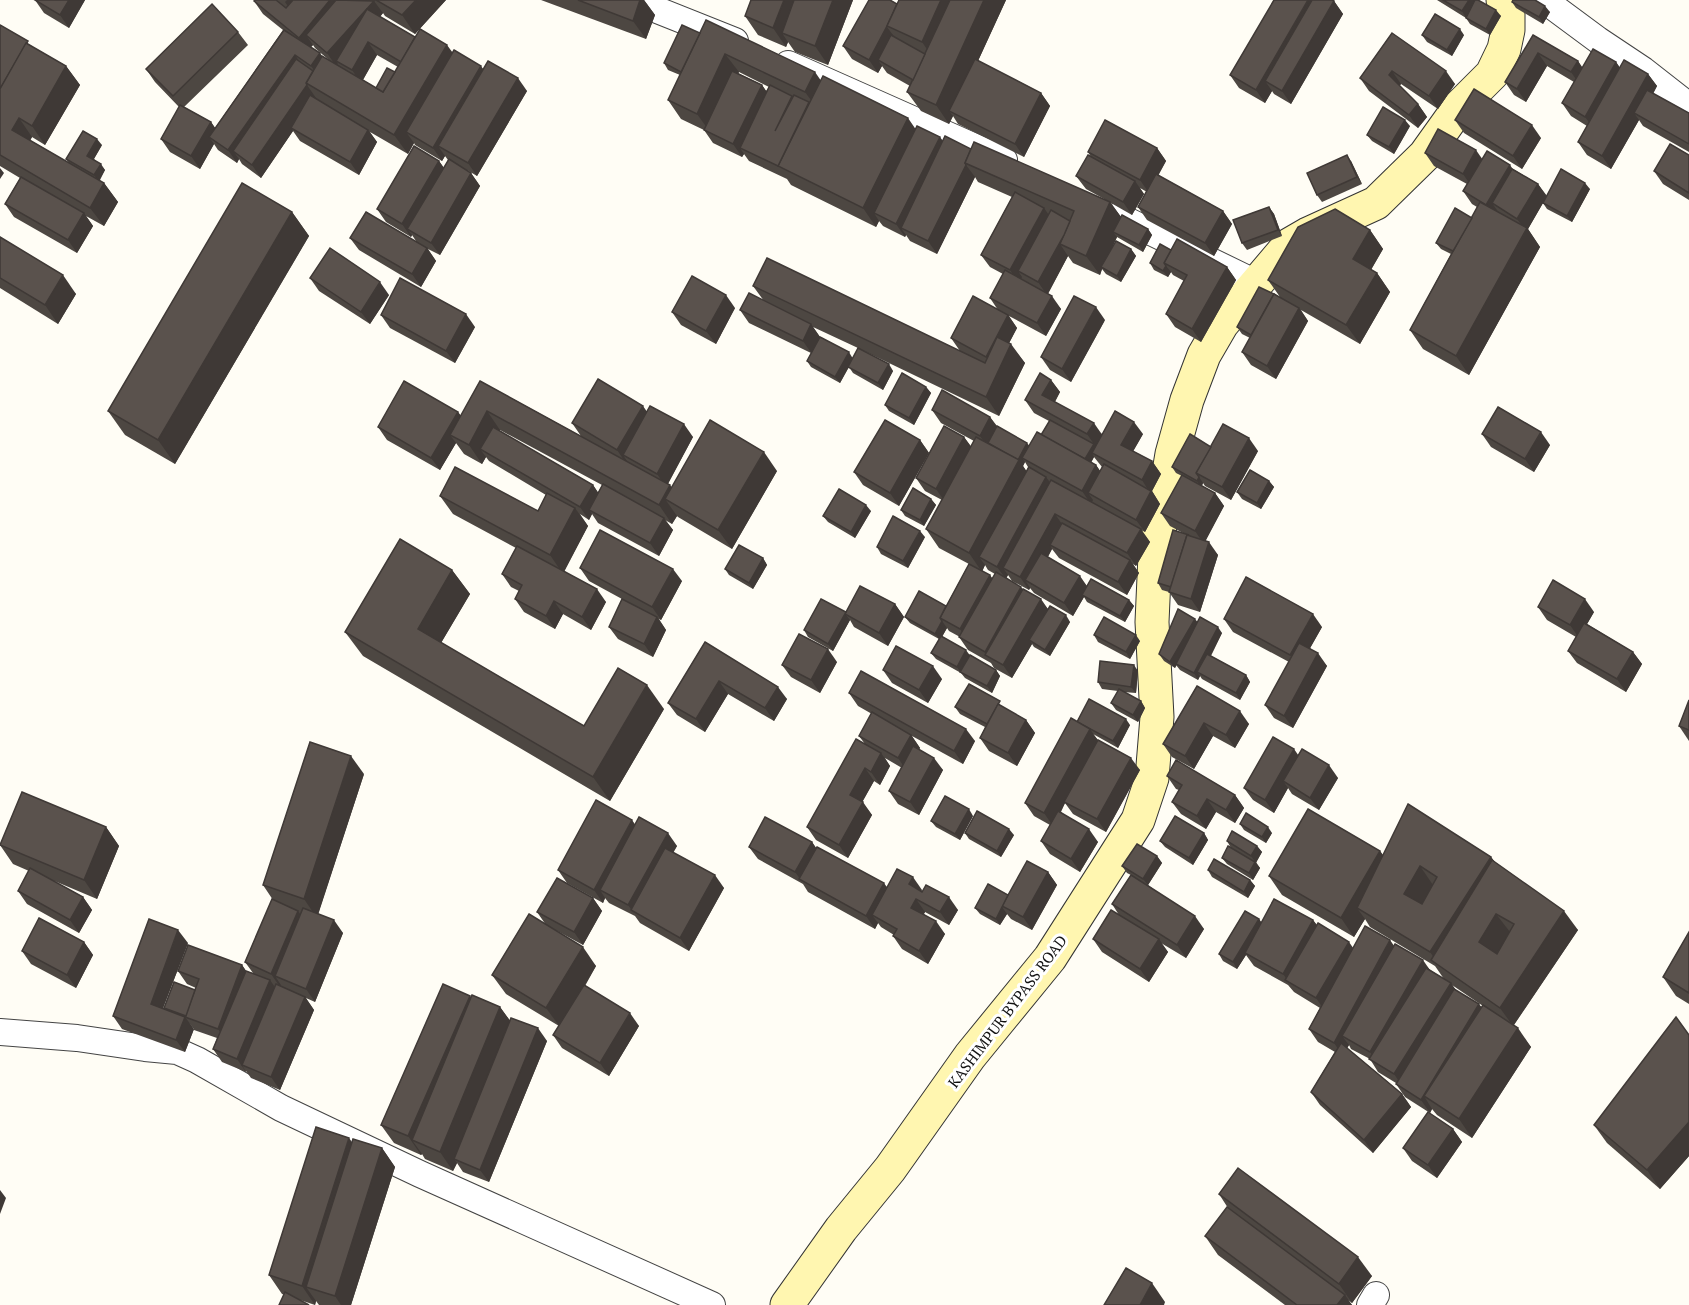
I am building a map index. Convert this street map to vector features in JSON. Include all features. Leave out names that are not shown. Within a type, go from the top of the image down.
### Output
[{"type":"main road","name":"KASHIMPUR BYPASS ROAD","points":[[787,1305],[841,1229],[890,1169],[970,1056],[1050,958],[1138,820],[1152,778],[1158,717],[1152,622],[1155,555],[1172,454],[1187,400],[1204,355],[1222,324],[1289,245],[1376,203],[1425,155],[1460,106],[1492,74],[1504,49],[1508,30],[1508,14],[1503,0]]},
{"type":"street","points":[[632,0],[693,23],[1022,169]]},
{"type":"street","points":[[1544,0],[1643,70],[1689,106]]},
{"type":"street","points":[[1096,205],[1256,284]]},
{"type":"street","points":[[0,1032],[77,1038],[177,1051],[292,1113],[420,1174],[712,1305]]},
{"type":"building","points":[[35,0],[69,0],[60,15]]},
{"type":"building","points":[[255,0],[276,0],[286,8],[293,0],[330,0],[299,38]]},
{"type":"building","points":[[336,0],[374,1],[327,53],[306,35]]},
{"type":"building","points":[[376,0],[416,0],[402,15]]},
{"type":"building","points":[[578,0],[640,0],[633,21]]},
{"type":"building","points":[[751,0],[784,0],[773,28],[745,16]]},
{"type":"building","points":[[794,0],[833,0],[815,46],[782,33]]},
{"type":"building","points":[[869,0],[890,0],[897,4],[869,60],[843,46]]},
{"type":"building","points":[[899,0],[941,0],[922,42],[887,26]]},
{"type":"building","points":[[950,0],[984,0],[936,105],[907,92]]},
{"type":"building","points":[[1274,0],[1308,0],[1256,90],[1230,75]]},
{"type":"building","points":[[1312,0],[1334,1],[1282,91],[1265,81]]},
{"type":"building","points":[[1443,0],[1469,0],[1462,11]]},
{"type":"building","points":[[1475,0],[1496,10],[1486,29],[1466,18]]},
{"type":"building","points":[[1513,0],[1535,0],[1545,6],[1539,17],[1512,2]]},
{"type":"building","points":[[212,4],[238,32],[173,96],[146,69]]},
{"type":"building","points":[[367,9],[415,37],[401,62],[368,42],[352,70],[336,61]]},
{"type":"building","points":[[1435,14],[1460,29],[1447,50],[1422,35]]},
{"type":"building","points":[[706,20],[815,72],[805,92],[725,54],[697,114],[668,100]]},
{"type":"building","points":[[0,25],[28,41],[0,89]]},
{"type":"building","points":[[682,25],[700,33],[681,72],[664,63]]},
{"type":"building","points":[[420,29],[447,45],[394,135],[306,83],[322,56],[383,92]]},
{"type":"building","points":[[284,30],[320,53],[311,66],[295,55],[228,150],[209,137]]},
{"type":"building","points":[[1392,33],[1446,71],[1429,96],[1392,71],[1389,75],[1418,104],[1409,115],[1360,78]]},
{"type":"building","points":[[891,35],[925,54],[913,80],[878,60]]},
{"type":"building","points":[[1533,35],[1578,61],[1571,72],[1538,53],[1517,89],[1505,82]]},
{"type":"building","points":[[26,43],[66,66],[32,126],[19,118],[12,130],[104,183],[90,208],[0,155],[0,89]]},
{"type":"building","points":[[1593,49],[1616,62],[1585,117],[1562,103]]},
{"type":"building","points":[[454,50],[481,66],[433,148],[406,132]]},
{"type":"building","points":[[296,59],[313,71],[307,85],[252,165],[233,151]]},
{"type":"building","points":[[975,59],[1041,93],[1015,144],[949,111]]},
{"type":"building","points":[[1624,60],[1648,74],[1602,156],[1578,142]]},
{"type":"building","points":[[488,61],[518,78],[468,163],[438,146]]},
{"type":"building","points":[[387,68],[395,72],[383,92],[376,88]]},
{"type":"building","points":[[732,71],[762,85],[733,144],[704,130]]},
{"type":"building","points":[[823,76],[908,118],[863,208],[778,166]]},
{"type":"building","points":[[770,85],[792,96],[775,131],[794,95],[809,102],[778,166],[740,148]]},
{"type":"building","points":[[1474,89],[1532,125],[1513,156],[1455,120]]},
{"type":"building","points":[[1647,90],[1689,113],[1689,144],[1634,113]]},
{"type":"building","points":[[310,95],[368,130],[350,162],[291,128]]},
{"type":"building","points":[[180,105],[211,122],[191,156],[161,139]]},
{"type":"building","points":[[1383,107],[1405,120],[1389,147],[1367,135]]},
{"type":"building","points":[[1105,120],[1157,148],[1140,180],[1088,152]]},
{"type":"building","points":[[917,126],[940,137],[896,224],[874,213]]},
{"type":"building","points":[[1438,129],[1476,150],[1463,174],[1425,153]]},
{"type":"building","points":[[83,131],[97,139],[87,156],[101,164],[94,175],[66,159]]},
{"type":"building","points":[[945,136],[971,149],[966,165],[928,241],[901,228]]},
{"type":"building","points":[[974,142],[1110,202],[1086,256],[1060,244],[1074,211],[965,163]]},
{"type":"building","points":[[1670,144],[1689,155],[1689,193],[1654,171]]},
{"type":"building","points":[[414,146],[439,161],[402,224],[377,209]]},
{"type":"building","points":[[1487,151],[1510,165],[1486,205],[1463,191]]},
{"type":"building","points":[[1088,155],[1135,181],[1123,202],[1076,176]]},
{"type":"building","points":[[1347,155],[1357,177],[1317,195],[1307,173]]},
{"type":"building","points":[[449,159],[471,173],[431,243],[407,229]]},
{"type":"building","points":[[1512,169],[1538,184],[1517,219],[1492,203]]},
{"type":"building","points":[[1561,169],[1585,183],[1567,216],[1543,203]]},
{"type":"building","points":[[1156,174],[1223,211],[1205,243],[1138,207]]},
{"type":"building","points":[[21,177],[84,213],[68,240],[5,204]]},
{"type":"building","points":[[242,183],[292,212],[158,440],[108,411]]},
{"type":"building","points":[[1015,192],[1044,208],[1010,270],[981,255]]},
{"type":"building","points":[[1480,202],[1527,228],[1456,356],[1410,330]]},
{"type":"building","points":[[1269,207],[1278,230],[1242,243],[1233,220]]},
{"type":"building","points":[[1455,208],[1472,218],[1453,251],[1436,243]]},
{"type":"building","points":[[1335,209],[1370,230],[1353,259],[1377,273],[1346,325],[1268,280],[1298,227]]},
{"type":"building","points":[[1051,210],[1070,221],[1038,282],[1018,271]]},
{"type":"building","points":[[366,212],[427,248],[412,274],[350,238]]},
{"type":"building","points":[[1122,215],[1148,229],[1139,245],[1113,232]]},
{"type":"building","points":[[0,237],[63,275],[45,305],[0,278]]},
{"type":"building","points":[[1177,239],[1227,267],[1192,329],[1166,314],[1187,275],[1164,263]]},
{"type":"building","points":[[1116,241],[1131,249],[1117,276],[1101,267]]},
{"type":"building","points":[[1160,244],[1171,250],[1164,263],[1166,266],[1163,271],[1150,263]]},
{"type":"building","points":[[330,248],[380,282],[361,312],[310,278]]},
{"type":"building","points":[[767,258],[985,363],[997,337],[1011,344],[986,397],[753,286]]},
{"type":"building","points":[[1005,270],[1052,296],[1037,323],[990,298]]},
{"type":"building","points":[[692,276],[726,295],[706,331],[672,312]]},
{"type":"building","points":[[400,278],[466,314],[446,351],[381,315]]},
{"type":"building","points":[[1259,287],[1274,294],[1251,335],[1237,327]]},
{"type":"building","points":[[749,293],[811,324],[803,341],[740,310]]},
{"type":"building","points":[[1274,294],[1299,308],[1267,366],[1242,352]]},
{"type":"building","points":[[973,296],[1008,315],[986,357],[951,338]]},
{"type":"building","points":[[1074,296],[1096,307],[1062,369],[1041,357]]},
{"type":"building","points":[[820,337],[849,352],[835,377],[807,361]]},
{"type":"building","points":[[858,348],[889,364],[878,383],[848,367]]},
{"type":"building","points":[[902,373],[926,387],[909,418],[885,405]]},
{"type":"building","points":[[1040,373],[1051,380],[1042,395],[1094,423],[1087,434],[1025,400]]},
{"type":"building","points":[[598,379],[643,406],[617,450],[572,423]]},
{"type":"building","points":[[404,381],[458,412],[431,458],[378,427]]},
{"type":"building","points":[[480,381],[670,485],[659,505],[487,411],[469,445],[450,435]]},
{"type":"building","points":[[942,390],[990,417],[980,436],[932,410]]},
{"type":"building","points":[[650,406],[684,424],[657,474],[623,455]]},
{"type":"building","points":[[1498,407],[1541,432],[1525,459],[1482,434]]},
{"type":"building","points":[[1115,411],[1134,422],[1121,445],[1152,461],[1142,480],[1092,453]]},
{"type":"building","points":[[710,420],[764,452],[718,530],[665,499]]},
{"type":"building","points":[[885,420],[920,440],[890,493],[854,472]]},
{"type":"building","points":[[1050,420],[1094,444],[1085,459],[1041,435]]},
{"type":"building","points":[[1223,424],[1249,438],[1222,487],[1196,473]]},
{"type":"building","points":[[944,426],[964,437],[936,489],[916,478]]},
{"type":"building","points":[[997,426],[1027,443],[1018,460],[988,443]]},
{"type":"building","points":[[493,427],[593,485],[580,507],[480,449]]},
{"type":"building","points":[[1037,432],[1096,465],[1082,491],[1022,458]]},
{"type":"building","points":[[1190,434],[1211,447],[1196,473],[1199,477],[1197,481],[1172,467]]},
{"type":"building","points":[[976,437],[1019,460],[969,553],[926,529]]},
{"type":"building","points":[[1104,464],[1151,491],[1136,520],[1088,493]]},
{"type":"building","points":[[455,467],[538,511],[547,493],[575,508],[550,555],[440,496]]},
{"type":"building","points":[[1029,467],[1046,477],[997,567],[979,557]]},
{"type":"building","points":[[1250,470],[1269,481],[1257,503],[1237,492]]},
{"type":"building","points":[[1182,475],[1215,493],[1195,531],[1161,513]]},
{"type":"building","points":[[1051,480],[1141,529],[1127,553],[1055,514],[1020,577],[1003,568]]},
{"type":"building","points":[[603,484],[664,518],[650,543],[589,510]]},
{"type":"building","points":[[913,488],[931,499],[920,520],[901,510]]},
{"type":"building","points":[[839,489],[866,505],[851,532],[823,516]]},
{"type":"building","points":[[893,516],[920,531],[903,561],[877,547]]},
{"type":"building","points":[[1062,523],[1130,560],[1118,582],[1050,545]]},
{"type":"building","points":[[600,530],[673,569],[652,607],[580,568]]},
{"type":"building","points":[[1173,530],[1189,535],[1187,535],[1171,587],[1158,583]]},
{"type":"building","points":[[1187,535],[1209,542],[1191,599],[1169,592]]},
{"type":"building","points":[[400,539],[452,570],[418,629],[584,726],[618,668],[647,685],[593,777],[345,632]]},
{"type":"building","points":[[739,545],[763,558],[749,583],[725,569]]},
{"type":"building","points":[[517,546],[597,589],[582,617],[554,601],[546,616],[515,599],[522,585],[502,574]]},
{"type":"building","points":[[1041,553],[1080,576],[1064,603],[1025,580]]},
{"type":"building","points":[[969,564],[990,575],[960,629],[940,618]]},
{"type":"building","points":[[996,572],[1021,587],[985,652],[959,637]]},
{"type":"building","points":[[1246,577],[1313,614],[1290,655],[1224,619]]},
{"type":"building","points":[[1091,579],[1129,600],[1120,616],[1082,595]]},
{"type":"building","points":[[1553,580],[1585,599],[1570,625],[1538,607]]},
{"type":"building","points":[[860,586],[895,604],[879,633],[845,614]]},
{"type":"building","points":[[1023,589],[1041,599],[1003,665],[985,655]]},
{"type":"building","points":[[919,591],[946,606],[935,634],[905,617]]},
{"type":"building","points":[[622,599],[657,617],[644,644],[609,627]]},
{"type":"building","points":[[821,599],[846,612],[828,644],[804,630]]},
{"type":"building","points":[[1050,606],[1066,615],[1045,650],[1029,640]]},
{"type":"building","points":[[1178,609],[1195,619],[1170,662],[1159,654]]},
{"type":"building","points":[[1104,617],[1136,635],[1126,652],[1094,635]]},
{"type":"building","points":[[1200,617],[1218,627],[1194,673],[1176,664]]},
{"type":"building","points":[[1584,623],[1633,652],[1617,679],[1568,651]]},
{"type":"building","points":[[799,634],[828,649],[811,680],[782,665]]},
{"type":"building","points":[[941,636],[966,650],[957,667],[931,653]]},
{"type":"building","points":[[705,642],[778,687],[765,708],[719,681],[696,719],[668,703]]},
{"type":"building","points":[[1299,643],[1318,653],[1284,716],[1265,705]]},
{"type":"building","points":[[896,646],[933,666],[919,690],[883,670]]},
{"type":"building","points":[[1207,654],[1246,675],[1236,693],[1197,672]]},
{"type":"building","points":[[970,655],[996,670],[987,686],[960,672]]},
{"type":"building","points":[[1100,661],[1134,665],[1131,687],[1098,682]]},
{"type":"building","points":[[861,671],[966,729],[954,751],[849,693]]},
{"type":"building","points":[[969,684],[1000,701],[987,724],[955,707]]},
{"type":"building","points":[[1197,686],[1240,711],[1226,735],[1204,723],[1185,756],[1163,744]]},
{"type":"building","points":[[1119,689],[1141,701],[1133,715],[1111,703]]},
{"type":"building","points":[[1089,699],[1126,719],[1113,741],[1077,722]]},
{"type":"building","points":[[1689,700],[1689,730],[1679,726]]},
{"type":"building","points":[[998,704],[1026,720],[1008,753],[980,738]]},
{"type":"building","points":[[872,712],[911,735],[898,758],[859,736]]},
{"type":"building","points":[[1071,718],[1090,729],[1044,813],[1025,803]]},
{"type":"building","points":[[1273,737],[1294,749],[1265,800],[1244,788]]},
{"type":"building","points":[[856,739],[881,753],[871,772],[865,768],[850,795],[863,802],[839,845],[807,827]]},
{"type":"building","points":[[1098,740],[1131,758],[1097,819],[1064,802]]},
{"type":"building","points":[[310,742],[351,756],[304,899],[263,885]]},
{"type":"building","points":[[913,746],[934,758],[910,802],[889,791]]},
{"type":"building","points":[[1302,749],[1329,765],[1310,798],[1283,781]]},
{"type":"building","points":[[1176,760],[1235,795],[1226,810],[1207,799],[1197,816],[1172,802],[1182,785],[1167,776]]},
{"type":"building","points":[[22,792],[106,827],[84,880],[0,845]]},
{"type":"building","points":[[945,796],[969,809],[955,834],[931,821]]},
{"type":"building","points":[[596,800],[632,820],[594,890],[558,870]]},
{"type":"building","points":[[1408,804],[1491,857],[1430,952],[1357,908]],"holes":[[[1420,866],[1437,877],[1422,904],[1404,894]]]},
{"type":"building","points":[[1308,809],[1380,851],[1341,918],[1269,876]]},
{"type":"building","points":[[977,811],[1009,829],[997,851],[965,833]]},
{"type":"building","points":[[1058,811],[1089,829],[1071,859],[1041,841]]},
{"type":"building","points":[[1246,813],[1268,827],[1262,837],[1240,824]]},
{"type":"building","points":[[1175,816],[1204,833],[1189,858],[1160,841]]},
{"type":"building","points":[[639,817],[668,833],[628,905],[600,890]]},
{"type":"building","points":[[765,817],[812,842],[795,872],[749,847]]},
{"type":"building","points":[[1232,831],[1257,846],[1251,856],[1227,841]]},
{"type":"building","points":[[1137,844],[1157,856],[1143,879],[1122,866]]},
{"type":"building","points":[[1228,846],[1255,862],[1249,873],[1222,858]]},
{"type":"building","points":[[817,847],[884,883],[866,916],[799,879]]},
{"type":"building","points":[[665,848],[715,875],[680,938],[631,910]]},
{"type":"building","points":[[1214,859],[1250,880],[1244,892],[1208,870]]},
{"type":"building","points":[[1492,860],[1564,911],[1500,1008],[1431,960]],"holes":[[[1496,914],[1514,924],[1497,954],[1479,942]]]},
{"type":"building","points":[[1027,861],[1048,872],[1023,917],[1002,906]]},
{"type":"building","points":[[30,868],[83,897],[70,920],[18,891]]},
{"type":"building","points":[[897,869],[913,877],[909,884],[922,892],[926,885],[949,897],[940,912],[916,899],[911,908],[936,921],[919,951],[893,936],[897,929],[872,915]]},
{"type":"building","points":[[1131,875],[1195,916],[1177,945],[1112,904]]},
{"type":"building","points":[[557,878],[593,898],[574,932],[537,912]]},
{"type":"building","points":[[988,884],[1008,895],[996,919],[975,908]]},
{"type":"building","points":[[272,899],[298,911],[271,974],[245,962]]},
{"type":"building","points":[[1274,899],[1313,920],[1283,974],[1245,953]]},
{"type":"building","points":[[303,908],[334,920],[306,989],[275,976]]},
{"type":"building","points":[[1111,910],[1159,939],[1140,969],[1093,939]]},
{"type":"building","points":[[1245,911],[1259,919],[1233,962],[1219,954]]},
{"type":"building","points":[[529,914],[583,947],[546,1008],[492,975]]},
{"type":"building","points":[[39,918],[84,942],[67,975],[22,951]]},
{"type":"building","points":[[149,919],[178,930],[151,1004],[185,1017],[176,1040],[113,1016]]},
{"type":"building","points":[[1318,923],[1349,942],[1316,998],[1285,980]]},
{"type":"building","points":[[1365,926],[1390,940],[1334,1043],[1309,1029]]},
{"type":"building","points":[[1689,932],[1689,993],[1663,977]]},
{"type":"building","points":[[1395,944],[1423,960],[1370,1052],[1342,1036]]},
{"type":"building","points":[[188,945],[242,965],[218,1029],[185,1017],[199,979],[178,971]]},
{"type":"building","points":[[1426,968],[1451,983],[1394,1074],[1369,1059]]},
{"type":"building","points":[[246,971],[270,980],[237,1059],[213,1049]]},
{"type":"building","points":[[174,982],[195,990],[186,1016],[164,1008]]},
{"type":"building","points":[[276,984],[305,997],[271,1077],[242,1065]]},
{"type":"building","points":[[443,984],[470,996],[408,1136],[381,1125]]},
{"type":"building","points":[[584,985],[630,1013],[600,1063],[553,1035]]},
{"type":"building","points":[[1454,989],[1479,1004],[1421,1100],[1396,1084]]},
{"type":"building","points":[[472,995],[500,1007],[440,1152],[412,1140]]},
{"type":"building","points":[[1483,1005],[1518,1028],[1459,1119],[1424,1096]]},
{"type":"building","points":[[1676,1017],[1689,1035],[1689,1122],[1647,1170],[1594,1125]]},
{"type":"building","points":[[511,1018],[538,1028],[480,1170],[454,1159]]},
{"type":"building","points":[[1341,1043],[1402,1094],[1364,1140],[1311,1092]]},
{"type":"building","points":[[1428,1112],[1453,1129],[1428,1165],[1403,1148]]},
{"type":"building","points":[[316,1127],[349,1138],[302,1286],[269,1275]]},
{"type":"building","points":[[353,1139],[382,1148],[335,1296],[306,1287]]},
{"type":"building","points":[[1238,1168],[1358,1257],[1339,1284],[1219,1194]]},
{"type":"building","points":[[1227,1207],[1345,1295],[1337,1305],[1297,1305],[1205,1236]]},
{"type":"building","points":[[1126,1268],[1152,1283],[1140,1305],[1104,1305]]},
{"type":"building","points":[[285,1292],[309,1305],[279,1305]]}]
